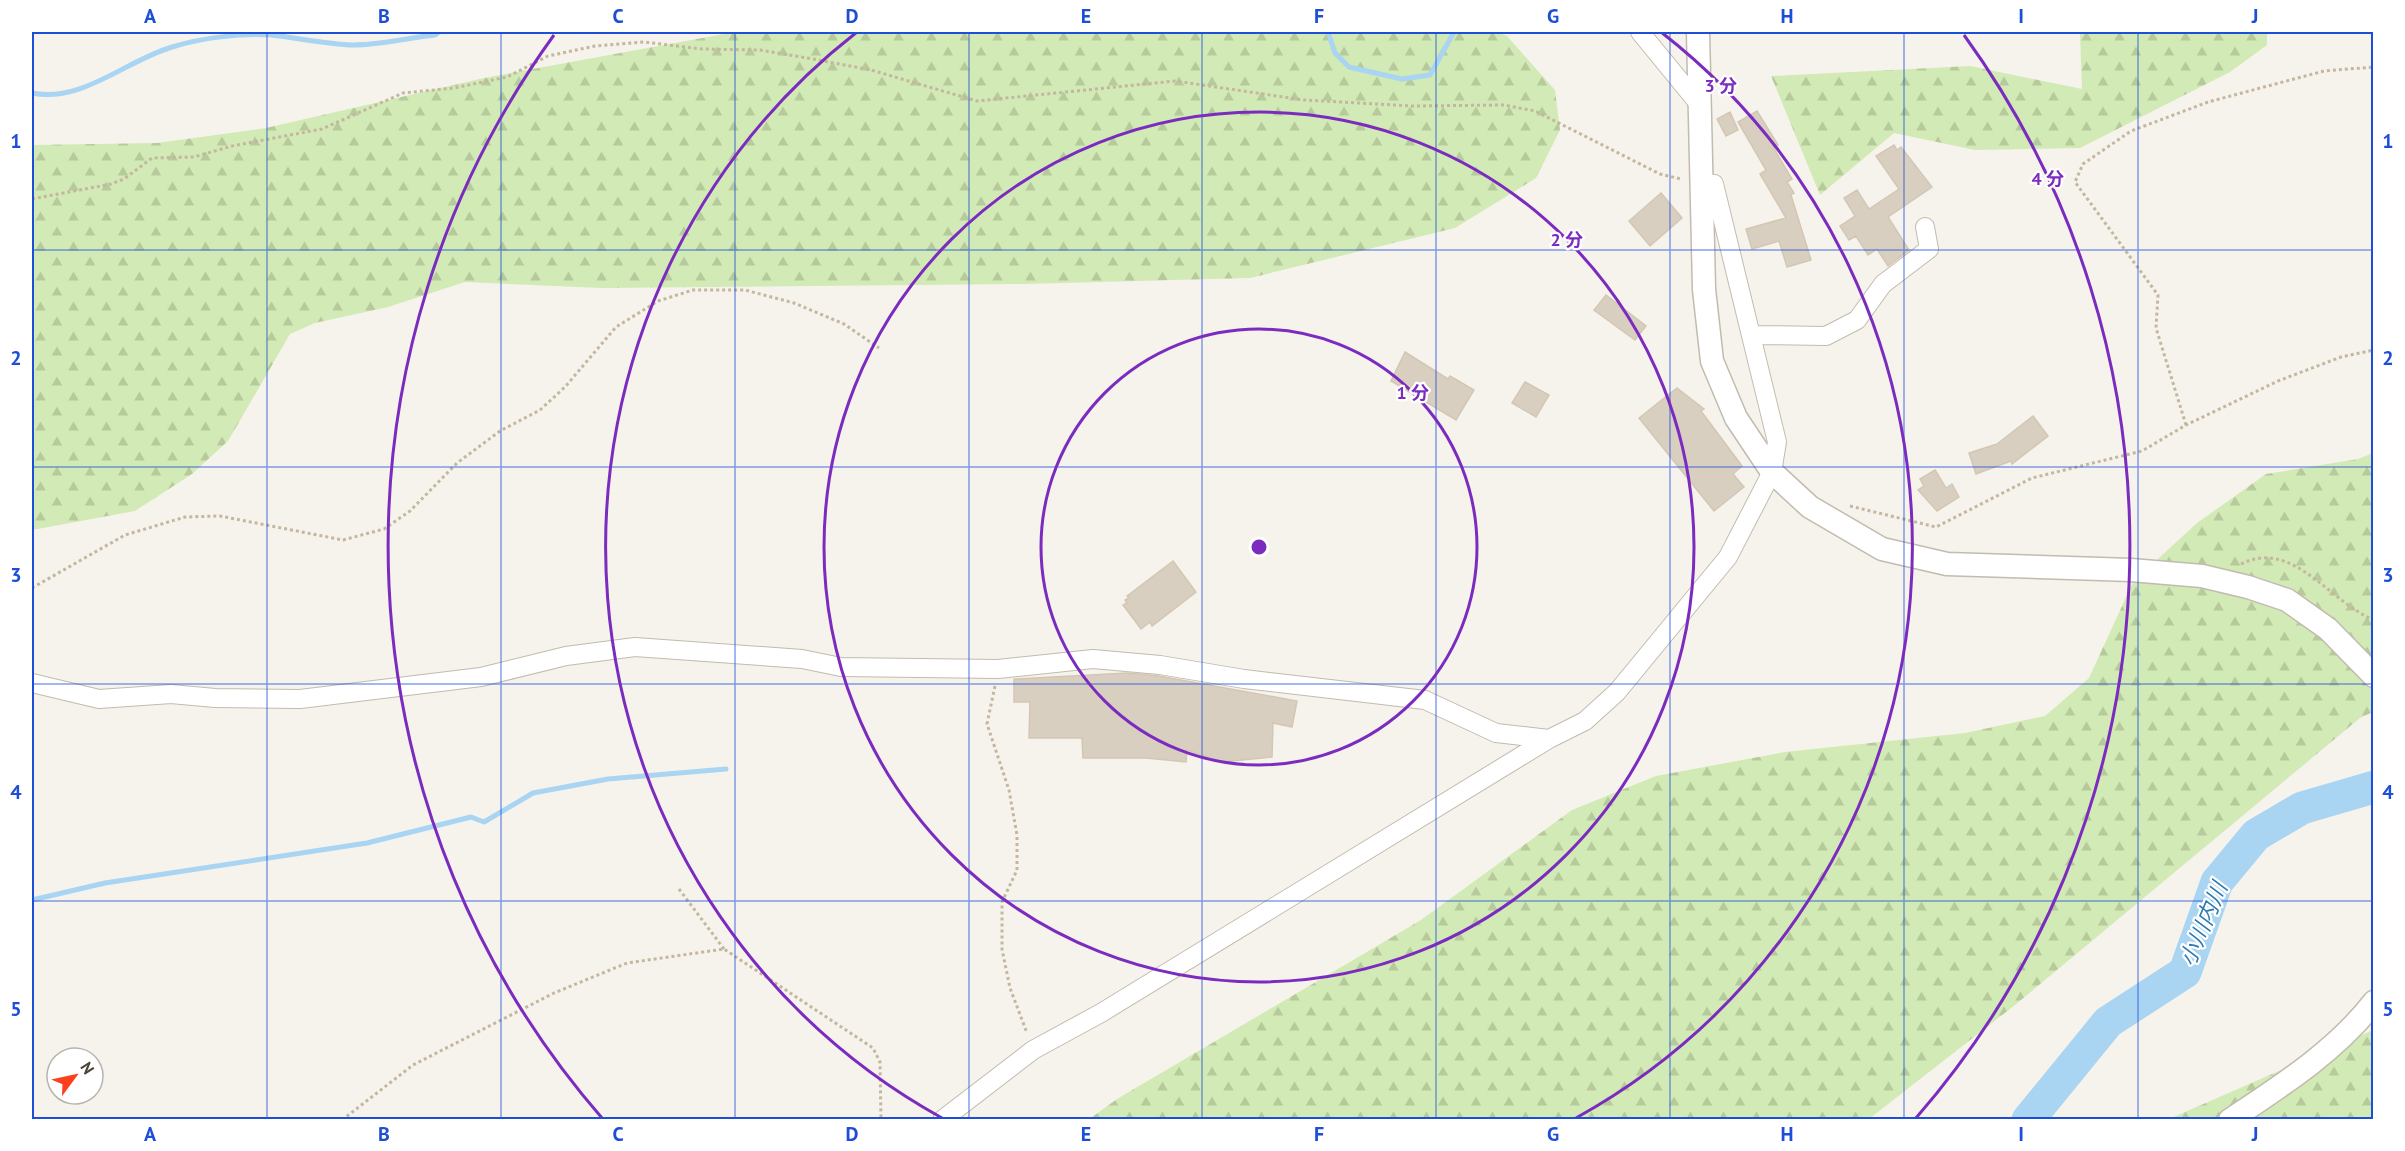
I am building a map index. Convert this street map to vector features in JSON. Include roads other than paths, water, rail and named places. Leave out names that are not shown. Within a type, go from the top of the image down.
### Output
[{"type":"street","points":[[1640,32],[1699,105]]},
{"type":"street","points":[[1698,32],[1704,289],[1712,361],[1736,418],[1772,472],[1810,507],[1882,549],[1947,564],[2131,570],[2202,576],[2248,587],[2287,600],[2328,629],[2373,676]]},
{"type":"street","points":[[942,1119],[1033,1050],[1101,1013],[1549,739],[1585,721],[1617,692],[1728,557],[1772,472],[1777,442],[1753,335],[1714,184],[1700,183]]},
{"type":"street","points":[[1753,335],[1826,336],[1857,320],[1883,284],[1929,249],[1925,227]]},
{"type":"street","points":[[32,683],[99,699],[171,694],[215,698],[300,699],[481,677],[566,656],[635,647],[802,659],[841,667],[998,669],[1093,660],[1160,664],[1244,678],[1425,700],[1496,734],[1549,739]]},
{"type":"street","points":[[2230,1119],[2283,1086],[2368,1010]]},
{"type":"waterway","points":[[32,93],[50,94],[86,87],[155,53],[208,39],[271,35],[363,45],[435,35],[439,32]]},
{"type":"waterway","points":[[1328,32],[1335,53],[1349,67],[1402,79],[1430,75],[1454,32]]},
{"type":"waterway","points":[[32,900],[105,883],[367,843],[471,817],[484,822],[533,793],[608,779],[726,769]]},
{"type":"waterway","name":"小川内川","points":[[2028,1120],[2108,1022],[2185,972],[2217,882],[2256,835],[2302,808],[2374,787]]}]
